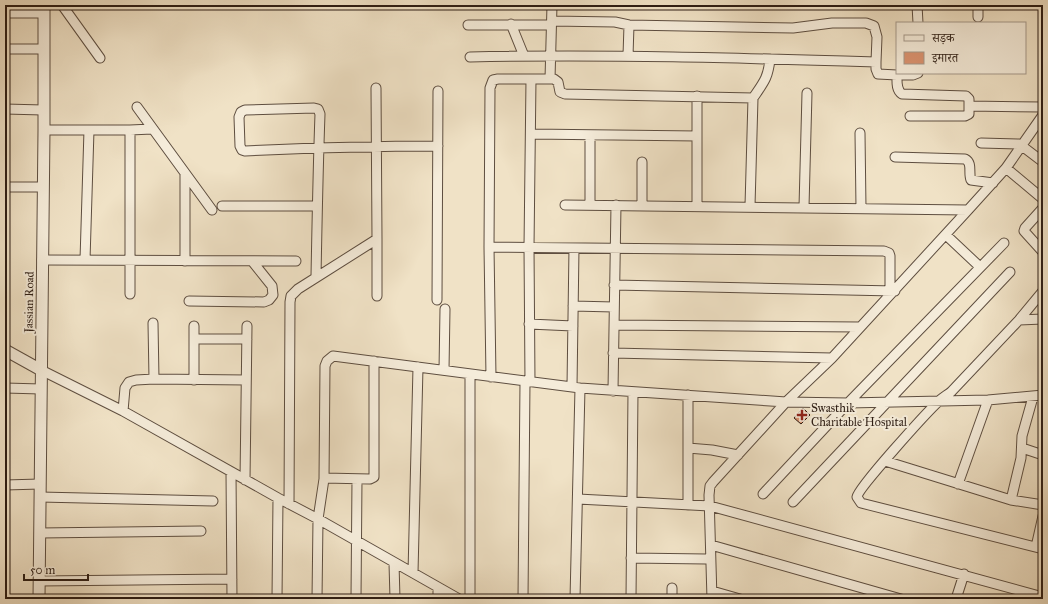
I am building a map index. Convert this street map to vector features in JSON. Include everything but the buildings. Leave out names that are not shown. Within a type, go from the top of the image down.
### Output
[{"type":"street","points":[[62,5],[100,58]]},
{"type":"street","points":[[550,79],[552,5]]},
{"type":"street","points":[[918,5],[918,22]]},
{"type":"street","points":[[978,5],[978,17]]},
{"type":"street","points":[[5,12],[44,9]]},
{"type":"street","name":"Jassian Road","points":[[39,599],[44,9]]},
{"type":"street","points":[[468,25],[615,22],[629,25],[793,28],[832,23],[866,23],[874,26],[876,32],[876,69],[878,74],[916,74]]},
{"type":"street","points":[[511,24],[524,56]]},
{"type":"street","points":[[628,56],[629,25]]},
{"type":"street","points":[[5,49],[44,49]]},
{"type":"street","points":[[470,57],[551,55],[876,62]]},
{"type":"street","points":[[750,206],[753,98],[766,79],[770,59]]},
{"type":"street","points":[[897,75],[899,92],[902,94],[966,96],[969,99],[969,114],[965,116],[910,116]]},
{"type":"street","points":[[523,599],[529,324],[531,79]]},
{"type":"street","points":[[491,377],[489,247],[491,84],[494,80],[556,80],[558,82],[559,89],[563,94],[753,98]]},
{"type":"street","points":[[376,88],[377,296]]},
{"type":"street","points":[[437,300],[438,91]]},
{"type":"street","points":[[804,207],[807,93]]},
{"type":"street","points":[[697,96],[697,206]]},
{"type":"street","points":[[969,106],[1043,107]]},
{"type":"street","points":[[137,107],[212,210]]},
{"type":"street","points":[[5,109],[43,110]]},
{"type":"street","points":[[316,277],[318,206],[319,148],[320,114],[318,109],[245,110],[239,114],[240,146],[242,150],[319,148],[377,146],[438,146]]},
{"type":"street","points":[[740,599],[712,595],[710,486],[786,402],[832,358],[892,291],[993,183],[1006,168],[1043,115]]},
{"type":"street","points":[[44,130],[130,130],[152,128]]},
{"type":"street","points":[[86,260],[89,130]]},
{"type":"street","points":[[130,130],[130,294]]},
{"type":"street","points":[[860,133],[861,208]]},
{"type":"street","points":[[531,134],[697,136]]},
{"type":"street","points":[[590,135],[590,205]]},
{"type":"street","points":[[981,143],[1016,144],[1022,146],[1043,162]]},
{"type":"street","points":[[895,157],[965,159],[969,161],[970,164],[969,176],[971,180],[993,183]]},
{"type":"street","points":[[642,162],[642,205]]},
{"type":"street","points":[[1006,168],[1043,199]]},
{"type":"street","points":[[185,173],[185,261]]},
{"type":"street","points":[[5,187],[43,187]]},
{"type":"street","points":[[565,205],[750,206],[968,210]]},
{"type":"street","points":[[613,391],[614,248],[616,205]]},
{"type":"street","points":[[222,206],[318,206]]},
{"type":"street","points":[[1043,208],[1024,231],[1043,252]]},
{"type":"street","points":[[946,235],[980,267]]},
{"type":"street","points":[[289,504],[290,302],[294,292],[377,239]]},
{"type":"street","points":[[763,494],[848,403],[1004,243]]},
{"type":"street","points":[[489,247],[884,251],[889,253],[890,256],[892,291]]},
{"type":"street","points":[[574,248],[573,326],[576,388],[578,499],[575,599]]},
{"type":"street","points":[[42,260],[296,261]]},
{"type":"street","points":[[189,301],[264,302],[269,300],[273,295],[272,286],[252,261]]},
{"type":"street","points":[[793,502],[1010,272]]},
{"type":"street","points":[[614,285],[892,291]]},
{"type":"street","points":[[1043,291],[1019,320],[951,392],[939,401],[857,494],[858,500],[861,503],[1040,548],[1043,516]]},
{"type":"street","points":[[573,306],[614,307]]},
{"type":"street","points":[[444,309],[444,370]]},
{"type":"street","points":[[1019,320],[1043,319]]},
{"type":"street","points":[[154,323],[154,379]]},
{"type":"street","points":[[529,324],[573,326]]},
{"type":"street","points":[[614,325],[860,327]]},
{"type":"street","points":[[194,326],[194,380]]},
{"type":"street","points":[[245,480],[247,326]]},
{"type":"street","points":[[194,339],[247,339]]},
{"type":"street","points":[[5,350],[41,370],[123,411],[459,599]]},
{"type":"street","points":[[613,353],[832,358]]},
{"type":"street","points":[[317,599],[318,519],[324,478],[325,366],[327,361],[333,356],[576,388],[786,402],[848,403],[988,400],[1043,395]]},
{"type":"street","points":[[324,478],[372,479],[374,474],[374,361]]},
{"type":"street","points":[[413,573],[418,367]]},
{"type":"street","points":[[470,374],[470,599]]},
{"type":"street","points":[[123,411],[125,388],[129,382],[136,380],[246,380]]},
{"type":"street","points":[[5,388],[41,389]]},
{"type":"street","points":[[631,599],[633,392]]},
{"type":"street","points":[[688,395],[688,505]]},
{"type":"street","points":[[1011,500],[1022,448],[1022,436],[1033,396]]},
{"type":"street","points":[[958,484],[988,400]]},
{"type":"street","points":[[688,448],[712,450],[738,455]]},
{"type":"street","points":[[1022,448],[1043,455]]},
{"type":"street","points":[[885,461],[1011,500],[1043,505]]},
{"type":"street","points":[[231,472],[232,599]]},
{"type":"street","points":[[356,599],[357,479]]},
{"type":"street","points":[[5,484],[40,484]]},
{"type":"street","points":[[40,498],[213,501]]},
{"type":"street","points":[[277,599],[278,498]]},
{"type":"street","points":[[578,499],[710,506],[964,574],[1043,597]]},
{"type":"street","points":[[40,532],[201,531]]},
{"type":"street","points":[[711,545],[901,599]]},
{"type":"street","points":[[631,558],[706,559]]},
{"type":"street","points":[[394,563],[395,599]]},
{"type":"street","points":[[956,599],[964,574]]},
{"type":"street","points":[[39,581],[232,579]]},
{"type":"street","points":[[438,587],[438,599]]},
{"type":"street","points":[[672,588],[672,599]]},
{"type":"place","name":"Swasthik Charitable Hospital","points":[[802,415]]}]
